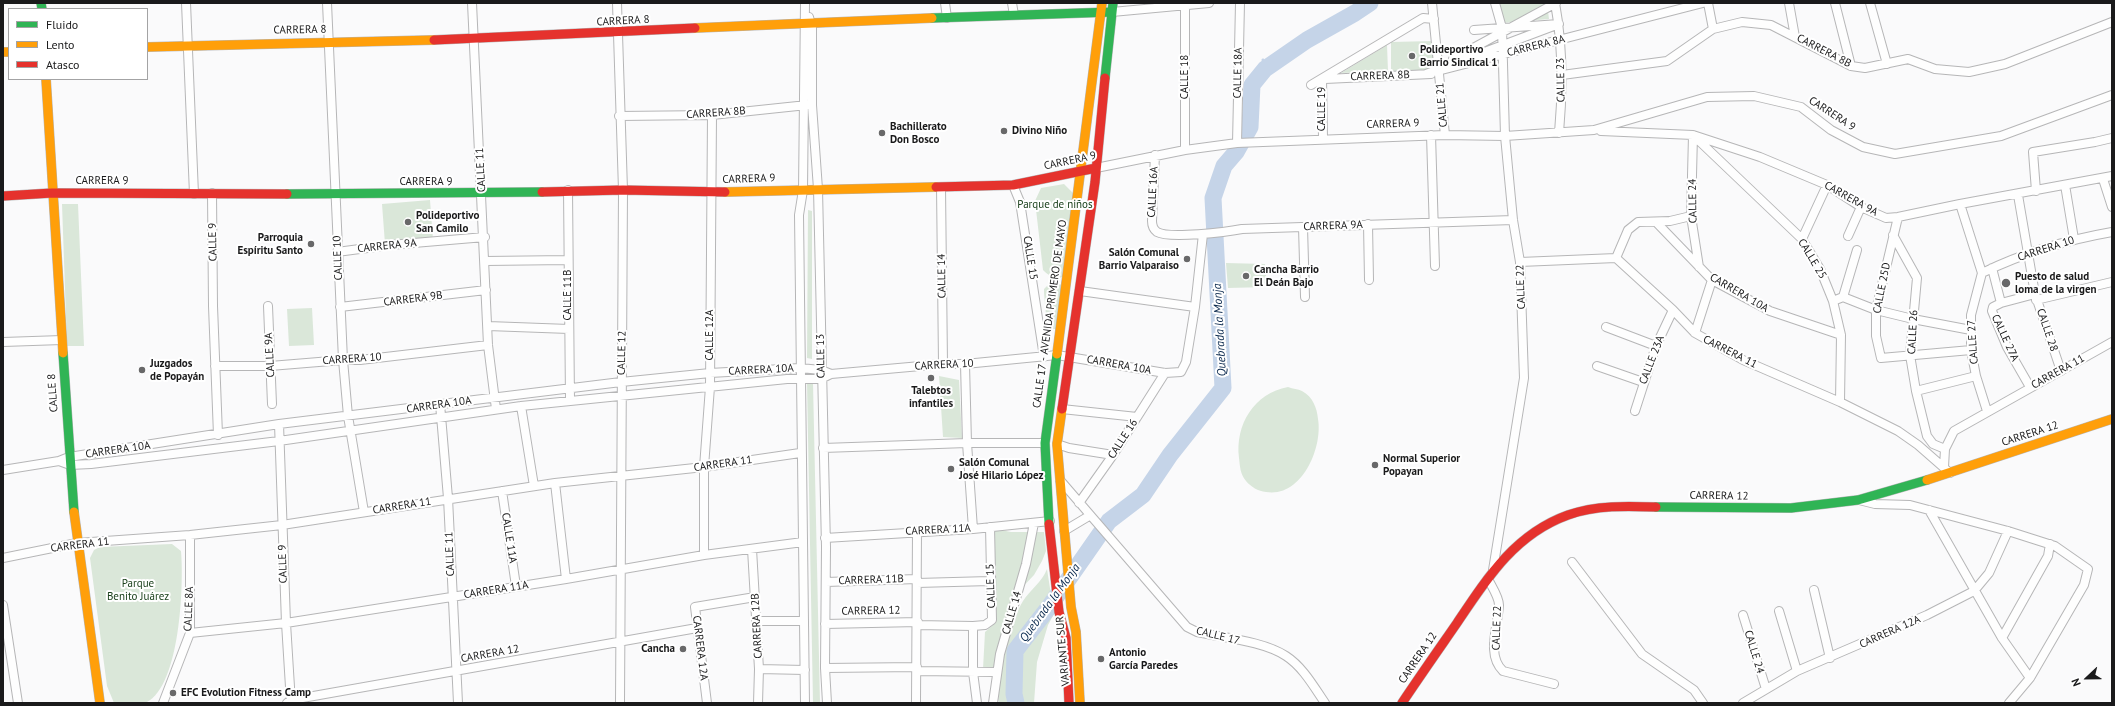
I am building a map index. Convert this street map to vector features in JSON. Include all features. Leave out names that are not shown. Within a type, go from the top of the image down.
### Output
[{"type":"main road","name":"CALLE 17 - AVENIDA PRIMERO DE MAYO","points":[[1052,558],[1045,443],[1058,355],[1102,3]]},
{"type":"main road","points":[[1101,13],[1113,7]]},
{"type":"main road","points":[[1064,531],[1057,444],[1080,292],[1096,168],[1113,7]]},
{"type":"main road","name":"CARRERA 8","points":[[148,47],[329,41],[475,39],[619,33],[808,22],[1101,13]]},
{"type":"main road","name":"CALLE 8","points":[[46,80],[70,461],[78,543],[100,703]]},
{"type":"main road","name":"CARRERA 9","points":[[3,196],[52,193],[482,194],[568,190],[711,192],[941,187],[1013,185],[1096,168]]},
{"type":"main road","name":"CARRERA 12","points":[[1402,703],[1451,629],[1493,570],[1518,544],[1547,525],[1568,515],[1591,510],[1626,506],[1741,509],[1791,508],[1858,500],[1947,470],[2112,419]]},
{"type":"main road","name":"VARIANTE SUR","points":[[1064,531],[1067,550],[1071,607],[1076,632],[1080,703]]},
{"type":"main road","name":"VARIANTE SUR","points":[[1052,558],[1059,612],[1066,638],[1069,703]]},
{"type":"street","points":[[186,3],[189,45],[194,194]]},
{"type":"street","name":"CALLE 10","points":[[327,3],[337,194],[337,252],[343,360],[348,416],[364,512]]},
{"type":"street","name":"CALLE 11","points":[[472,3],[475,39],[488,345],[496,409]]},
{"type":"street","name":"CALLE 12","points":[[617,3],[623,190],[620,477],[622,568],[620,703]]},
{"type":"street","points":[[945,3],[947,18]]},
{"type":"street","points":[[1012,3],[1014,15]]},
{"type":"street","points":[[1113,7],[1208,3]]},
{"type":"street","name":"CALLE 18A","points":[[1237,143],[1240,3]]},
{"type":"street","name":"CALLE 21","points":[[1432,3],[1445,135]]},
{"type":"street","name":"CALLE 22","points":[[1493,570],[1524,378],[1520,262],[1513,220],[1505,136],[1502,28],[1495,3]]},
{"type":"street","points":[[1426,74],[1556,3]]},
{"type":"street","name":"CALLE 23","points":[[1556,3],[1559,24],[1562,75],[1559,133]]},
{"type":"street","name":"CARRERA 8A","points":[[1426,74],[1703,3]]},
{"type":"street","points":[[1708,3],[1713,29]]},
{"type":"street","points":[[1789,3],[1795,37]]},
{"type":"street","points":[[1835,3],[1851,66]]},
{"type":"street","points":[[1870,3],[1887,64]]},
{"type":"street","name":"CALLE 18","points":[[1185,4],[1185,150]]},
{"type":"street","name":"CALLE 13","points":[[805,6],[808,22],[808,105],[803,190],[799,215],[800,453],[803,542],[805,703]]},
{"type":"street","points":[[1311,85],[1422,18],[1434,19]]},
{"type":"street","name":"CARRERA 8B","points":[[1562,75],[1667,61],[1713,29],[1742,22],[1771,25],[1851,66],[1865,68],[1908,59],[1935,69],[1969,72],[2005,64],[2112,22]]},
{"type":"street","name":"CARRERA 8A","points":[[1474,30],[1559,24]]},
{"type":"street","name":"CARRERA 8A","points":[[1426,74],[1559,24]]},
{"type":"street","name":"CARRERA 8B","points":[[1322,79],[1439,73]]},
{"type":"street","name":"CALLE 19","points":[[1322,79],[1322,138]]},
{"type":"street","name":"CARRERA 9","points":[[1096,168],[1155,155],[1237,143],[1322,138],[1431,135],[1505,136],[1594,130],[1707,97],[1754,96],[1802,107],[1831,130],[1863,147],[1895,154],[2001,136],[2112,96]]},
{"type":"street","name":"CARRERA 8B","points":[[620,116],[712,114],[808,105]]},
{"type":"street","name":"CALLE 13","points":[[808,105],[818,189],[826,582],[825,668],[827,703]]},
{"type":"street","name":"CALLE 12A","points":[[704,555],[704,467],[710,387],[712,114]]},
{"type":"street","name":"CARRERA 9A","points":[[1594,130],[1693,135],[1760,157],[1827,185],[1861,207],[1886,218],[2103,179],[2112,176]]},
{"type":"street","name":"CALLE 21","points":[[1431,135],[1432,222],[1435,266]]},
{"type":"street","name":"CALLE 24","points":[[1693,135],[1691,216],[1699,267]]},
{"type":"street","name":"CALLE 25","points":[[1693,135],[1802,239],[1820,269],[1833,301],[1841,335],[1840,402]]},
{"type":"street","points":[[2036,191],[2033,152],[2112,138]]},
{"type":"street","name":"CALLE 16A","points":[[1154,229],[1152,221],[1155,155]]},
{"type":"street","points":[[2103,179],[2112,207]]},
{"type":"street","name":"CALLE 15","points":[[1013,185],[1020,202],[1044,356]]},
{"type":"street","points":[[1802,239],[1827,185]]},
{"type":"street","points":[[2065,185],[2074,239]]},
{"type":"street","name":"CALLE 14","points":[[941,187],[943,364]]},
{"type":"street","name":"CALLE 11B","points":[[568,190],[568,329],[570,401]]},
{"type":"street","name":"CALLE 9","points":[[212,193],[215,366],[218,435]]},
{"type":"street","name":"CALLE 28","points":[[2018,194],[2027,254],[2036,297],[2061,370]]},
{"type":"street","points":[[1960,204],[1982,273]]},
{"type":"street","points":[[1848,236],[1861,207]]},
{"type":"street","points":[[1520,262],[1616,258],[1628,230],[1638,222],[1670,221],[1691,216]]},
{"type":"street","name":"CALLE 25D","points":[[1898,217],[1876,310],[1876,336],[1881,358],[1910,355]]},
{"type":"street","name":"CARRERA 9A","points":[[1154,229],[1161,233],[1206,234],[1224,233],[1242,229],[1513,220]]},
{"type":"street","name":"CARRERA 10A","points":[[1656,222],[1712,280],[1770,311],[1841,335]]},
{"type":"street","points":[[1368,224],[1369,280]]},
{"type":"street","points":[[1303,227],[1305,297]]},
{"type":"street","name":"CARRERA 10","points":[[1982,273],[2027,254],[2074,239],[2112,232]]},
{"type":"street","points":[[1080,292],[1195,307],[1206,234]]},
{"type":"street","name":"CALLE 26","points":[[1893,235],[1916,278],[1910,355],[1916,391],[1927,436],[1933,444],[1944,449]]},
{"type":"street","name":"CARRERA 9A","points":[[337,252],[390,245],[484,237]]},
{"type":"street","points":[[1843,298],[1857,250]]},
{"type":"street","name":"CARRERA 11","points":[[1616,258],[1673,310],[1695,333],[1743,360],[1840,402],[1898,431],[1918,445],[1947,470]]},
{"type":"street","points":[[485,261],[568,260]]},
{"type":"street","name":"CALLE 27A","points":[[1992,268],[2001,303],[1993,307],[1992,311],[2007,347],[2030,387]]},
{"type":"street","name":"CALLE 27","points":[[1982,273],[1971,315],[1971,350],[1976,376],[1987,411]]},
{"type":"street","points":[[1695,333],[1712,280]]},
{"type":"street","points":[[2001,303],[2112,282]]},
{"type":"street","name":"CARRERA 9B","points":[[340,307],[486,290]]},
{"type":"street","points":[[1833,301],[1843,298],[1876,310],[1971,330]]},
{"type":"street","name":"CALLE 9A","points":[[268,306],[272,404]]},
{"type":"street","name":"CARRERA 10A","points":[[1058,355],[1165,373],[1181,372],[1186,362],[1195,307]]},
{"type":"street","name":"CALLE 23A","points":[[1635,411],[1643,382],[1656,346],[1673,310]]},
{"type":"street","points":[[488,326],[568,329]]},
{"type":"street","points":[[1606,327],[1656,346]]},
{"type":"street","points":[[3,342],[62,340]]},
{"type":"street","name":"CARRERA 11","points":[[1947,470],[1944,449],[1954,431],[1987,411],[2112,342]]},
{"type":"street","name":"CARRERA 10","points":[[215,366],[270,366],[360,360],[488,345]]},
{"type":"street","points":[[1910,355],[1971,350]]},
{"type":"street","name":"CARRERA 10","points":[[821,379],[831,374],[943,364],[965,364],[1058,355]]},
{"type":"street","points":[[965,364],[967,443],[973,528]]},
{"type":"street","points":[[1597,366],[1643,382]]},
{"type":"street","name":"CARRERA 10A","points":[[70,461],[279,424],[494,396],[710,372],[800,368],[821,370]]},
{"type":"street","name":"CARRERA 10","points":[[821,370],[831,374]]},
{"type":"street","name":"CALLE 16","points":[[1078,503],[1112,455],[1165,373]]},
{"type":"street","points":[[1916,391],[1976,376]]},
{"type":"street","name":"CARRERA 10A","points":[[3,470],[59,461],[279,441],[441,416],[521,406],[621,395],[800,379],[821,379]]},
{"type":"street","name":"CALLE 11","points":[[440,404],[448,498],[458,703]]},
{"type":"street","points":[[521,406],[534,486]]},
{"type":"street","points":[[1062,409],[1137,417]]},
{"type":"street","name":"CALLE 9","points":[[279,424],[290,702]]},
{"type":"street","points":[[823,448],[967,443],[1045,443]]},
{"type":"street","points":[[1057,444],[1069,448],[1112,455]]},
{"type":"street","name":"CARRERA 11","points":[[3,558],[78,543],[190,535],[282,525],[448,498],[555,483],[704,467],[800,453]]},
{"type":"street","name":"CALLE 17","points":[[1059,479],[1095,523],[1187,627],[1197,632],[1264,646],[1286,656],[1305,674],[1325,703]]},
{"type":"street","points":[[555,483],[566,579]]},
{"type":"street","name":"CALLE 11A","points":[[502,491],[516,586]]},
{"type":"street","points":[[1858,500],[1874,504],[1910,505],[2008,531],[2050,544],[2088,569],[2084,585],[2030,678],[2008,703]]},
{"type":"street","points":[[1929,510],[1974,592],[2002,638],[2030,678]]},
{"type":"street","points":[[1064,531],[1089,516]]},
{"type":"street","name":"CARRERA 11A","points":[[825,538],[990,527],[1050,521]]},
{"type":"street","name":"CALLE 14","points":[[993,703],[997,672],[1026,564],[1034,523]]},
{"type":"street","name":"CALLE 15","points":[[973,626],[985,625],[992,620],[990,527]]},
{"type":"street","points":[[916,703],[917,531]]},
{"type":"street","name":"CARRERA 12A","points":[[1743,703],[1798,671],[1927,615],[1974,592],[1989,574],[2008,531]]},
{"type":"street","name":"CALLE 8A","points":[[163,703],[190,633],[190,535]]},
{"type":"street","name":"CARRERA 11A","points":[[190,633],[286,623],[566,579],[622,568],[704,555],[803,542]]},
{"type":"street","points":[[2002,638],[2048,556],[2050,544]]},
{"type":"street","name":"CARRERA 12B","points":[[752,549],[759,669],[758,703]]},
{"type":"street","points":[[1572,562],[1642,654],[1694,690],[1702,703]]},
{"type":"street","name":"CALLE 22","points":[[1488,579],[1499,605],[1494,639],[1498,666],[1504,671],[1554,684]]},
{"type":"street","name":"CARRERA 11B","points":[[826,582],[990,581]]},
{"type":"street","points":[[1814,590],[1830,658]]},
{"type":"street","name":"CARRERA 12A","points":[[707,703],[695,607],[755,597]]},
{"type":"street","points":[[3,605],[18,703]]},
{"type":"street","points":[[1779,611],[1798,671]]},
{"type":"street","name":"CALLE 24","points":[[1743,615],[1766,689]]},
{"type":"street","points":[[756,621],[803,621]]},
{"type":"street","name":"CARRERA 12","points":[[825,624],[917,623],[973,626]]},
{"type":"street","points":[[973,626],[974,672],[977,703]]},
{"type":"street","name":"CARRERA 12","points":[[290,702],[697,628]]},
{"type":"street","points":[[825,668],[997,672]]},
{"type":"street","points":[[759,669],[805,670]]},
{"type":"green space","points":[[1498,3],[1547,3],[1549,19],[1502,23]]},
{"type":"green space","name":"Polideportivo Barrio Sindical 1","points":[[1433,41],[1434,70],[1391,71],[1391,42]]},
{"type":"green space","points":[[1387,45],[1388,71],[1341,73]]},
{"type":"green space","name":"Parque de niños","points":[[1064,184],[1074,194],[1062,277],[1057,278],[1049,275],[1043,270],[1035,201],[1041,188]]},
{"type":"green space","name":"Polideportivo San Camilo","points":[[430,200],[433,240],[385,244],[382,204]]},
{"type":"green space","points":[[62,204],[78,204],[84,346],[67,346]]},
{"type":"green space","points":[[808,210],[812,211],[812,359],[807,358]]},
{"type":"green space","name":"Cancha Barrio El Deán Bajo","points":[[1226,263],[1265,264],[1267,287],[1228,288]]},
{"type":"green space","points":[[1050,283],[1060,284],[1063,287],[1056,329],[1048,329],[1047,326],[1044,289]]},
{"type":"green space","points":[[312,308],[314,345],[289,346],[287,309]]},
{"type":"green space","points":[[939,376],[959,380],[962,438],[943,437]]},
{"type":"green space","points":[[807,383],[813,383],[820,703],[813,703]]},
{"type":"green space","points":[[1288,387],[1306,393],[1314,403],[1317,411],[1319,430],[1317,443],[1307,468],[1300,479],[1290,487],[1279,492],[1257,490],[1246,481],[1241,470],[1239,458],[1240,434],[1249,412],[1256,403],[1276,390]]},
{"type":"green space","points":[[996,529],[1011,532],[1044,532],[1046,551],[1034,575],[1018,592],[998,648],[994,670],[983,669],[985,632],[994,624],[992,533]]},
{"type":"green space","name":"Parque Benito Juárez","points":[[172,544],[181,551],[182,587],[178,633],[167,676],[158,692],[147,702],[136,704],[114,703],[107,686],[90,558],[94,550],[100,547]]},
{"type":"green space","points":[[1047,569],[1054,614],[1048,625],[1037,662],[1034,703],[999,703],[999,681],[1005,651],[1018,610],[1026,597],[1045,574]]},
{"type":"waterway","name":"Quebrada la Monja","points":[[1016,703],[1014,694],[1015,651],[1049,607],[1109,521],[1143,495],[1170,455],[1223,388],[1213,198],[1224,166],[1236,152],[1250,127],[1252,85],[1265,69],[1307,40],[1370,3]]},
{"type":"waterway","points":[[1263,60],[1265,69]]},
{"type":"traffic: fast","points":[[41,3],[42,8]]},
{"type":"traffic: fast","points":[[1105,78],[1113,3]]},
{"type":"traffic: fast","points":[[932,18],[1112,12]]},
{"type":"traffic: fast","points":[[287,194],[542,192]]},
{"type":"traffic: fast","points":[[63,353],[74,512]]},
{"type":"traffic: fast","points":[[1049,524],[1045,443],[1057,354]]},
{"type":"traffic: fast","points":[[1656,507],[1791,508],[1858,500],[1927,480]]},
{"type":"traffic: slow","points":[[1057,354],[1102,3]]},
{"type":"traffic: slow","points":[[695,28],[932,18]]},
{"type":"traffic: slow","points":[[148,47],[434,40]]},
{"type":"traffic: slow","points":[[3,52],[8,52]]},
{"type":"traffic: slow","points":[[46,80],[63,353]]},
{"type":"traffic: slow","points":[[725,192],[936,187]]},
{"type":"traffic: slow","points":[[1062,409],[1057,444],[1071,607],[1076,632],[1080,703]]},
{"type":"traffic: slow","points":[[1927,480],[2112,419]]},
{"type":"traffic: slow","points":[[74,512],[100,703]]},
{"type":"traffic: jam","points":[[434,40],[695,28]]},
{"type":"traffic: jam","points":[[1062,409],[1095,182],[1105,78]]},
{"type":"traffic: jam","points":[[936,187],[1013,185],[1096,168]]},
{"type":"traffic: jam","points":[[542,192],[623,190],[725,192]]},
{"type":"traffic: jam","points":[[3,196],[52,193],[287,194]]},
{"type":"traffic: jam","points":[[1402,703],[1491,574],[1517,546],[1549,523],[1568,515],[1589,509],[1623,506],[1656,507]]},
{"type":"traffic: jam","points":[[1049,524],[1059,612],[1066,638],[1069,703]]},
{"type":"place","name":"Polideportivo Barrio Sindical 1","points":[[1412,56]]},
{"type":"place","name":"Divino Niño","points":[[1004,131]]},
{"type":"place","name":"Bachillerato Don Bosco","points":[[882,133]]},
{"type":"place","name":"Polideportivo San Camilo","points":[[408,222]]},
{"type":"place","name":"Parroquia Espíritu Santo","points":[[311,244]]},
{"type":"place","name":"Salón Comunal Barrio Valparaiso","points":[[1187,259]]},
{"type":"place","name":"Cancha Barrio El Deán Bajo","points":[[1246,276]]},
{"type":"place","name":"Puesto de salud loma de la virgen","points":[[2006,283]]},
{"type":"place","name":"Juzgados de Popayán","points":[[142,370]]},
{"type":"place","name":"Talebtos infantiles","points":[[931,378]]},
{"type":"place","name":"Normal Superior Popayan","points":[[1375,465]]},
{"type":"place","name":"Salón Comunal José Hilario López","points":[[951,469]]},
{"type":"place","name":"Cancha","points":[[683,649]]},
{"type":"place","name":"Antonio García Paredes","points":[[1101,659]]},
{"type":"place","name":"EFC Evolution Fitness Camp","points":[[173,693]]}]
